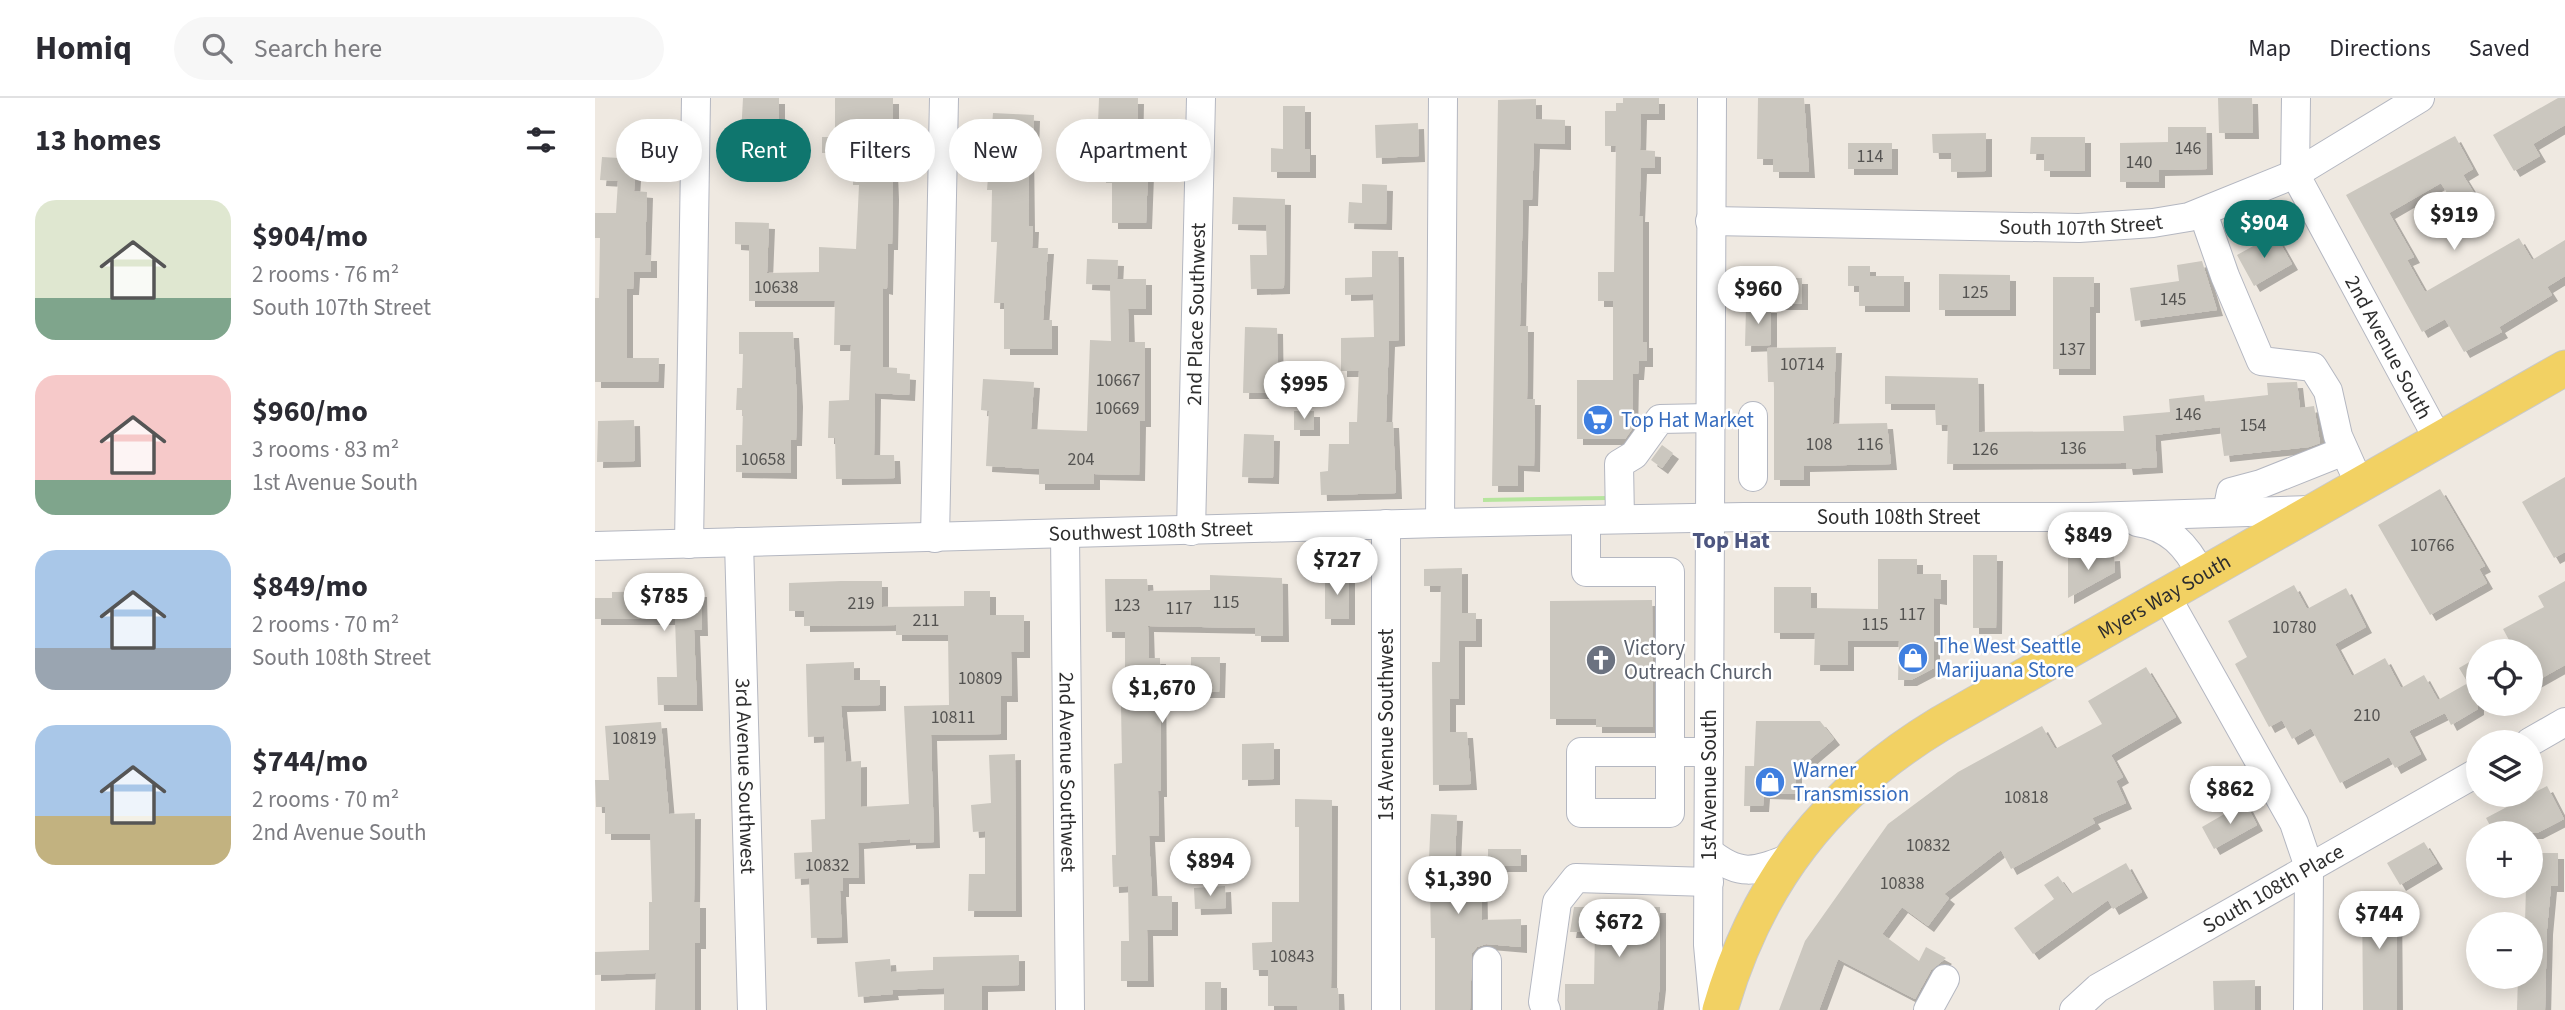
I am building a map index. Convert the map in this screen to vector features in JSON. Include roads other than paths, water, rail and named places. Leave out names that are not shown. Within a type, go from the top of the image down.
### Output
[{"type":"main road","name":"Myers Way South","points":[[1720,1010],[1755,915],[1790,858],[1833,806],[1902,748],[2311,510],[2565,368]]},
{"type":"street","points":[[689,544],[696,98]]},
{"type":"street","points":[[935,537],[944,98]]},
{"type":"street","name":"2nd Place Southwest","points":[[1191,531],[1201,98]]},
{"type":"street","points":[[1440,523],[1443,98]]},
{"type":"street","name":"1st Avenue South","points":[[1712,98],[1708,945],[1714,1010]]},
{"type":"street","name":"2nd Avenue South","points":[[2296,98],[2295,174],[2438,439]]},
{"type":"street","name":"South 107th Street","points":[[1710,221],[2079,228],[2153,223],[2203,213],[2295,174],[2420,98]]},
{"type":"street","points":[[2203,213],[2225,276],[2261,361],[2313,367],[2328,391],[2338,436],[2359,483]]},
{"type":"street","points":[[1620,519],[1619,464],[1634,455],[1660,419],[1710,429],[1753,428],[1753,477]]},
{"type":"street","points":[[2228,512],[2231,492],[2261,484],[2344,451]]},
{"type":"street","name":"South 108th Street","points":[[1709,517],[2089,517],[2311,510]]},
{"type":"street","name":"Southwest 108th Street","points":[[595,546],[1709,517]]},
{"type":"street","name":"South 108th Street","points":[[2089,517],[2147,523],[2168,532],[2192,555],[2201,574]]},
{"type":"street","points":[[1586,520],[1586,572],[1670,572],[1670,752],[1709,752]]},
{"type":"street","name":"1st Avenue Southwest","points":[[1385,1010],[1386,524]]},
{"type":"street","name":"2nd Avenue Southwest","points":[[1065,534],[1070,1010]]},
{"type":"street","name":"3rd Avenue Southwest","points":[[739,542],[752,1010]]},
{"type":"street","points":[[2165,594],[2294,823],[2309,867],[2308,1010]]},
{"type":"street","points":[[2543,735],[2565,722]]},
{"type":"street","name":"South 108th Place","points":[[2074,1010],[2098,988],[2466,779]]},
{"type":"street","points":[[1709,852],[1739,870],[1754,871],[1790,858]]},
{"type":"street","points":[[1546,1010],[1543,1002],[1557,902],[1576,878],[1709,882]]},
{"type":"street","points":[[1487,961],[1487,1010]]},
{"type":"street","points":[[1928,1010],[1945,979]]},
{"type":"place","name":"Top Hat Market","points":[[1598,420]]},
{"type":"place","name":"The West Seattle Marijuana Store","points":[[1913,658]]},
{"type":"place","name":"Victory Outreach Church","points":[[1601,660]]},
{"type":"place","name":"Warner Transmission","points":[[1770,782]]},
{"type":"district","name":"Top Hat","points":[[1731,540]]}]
